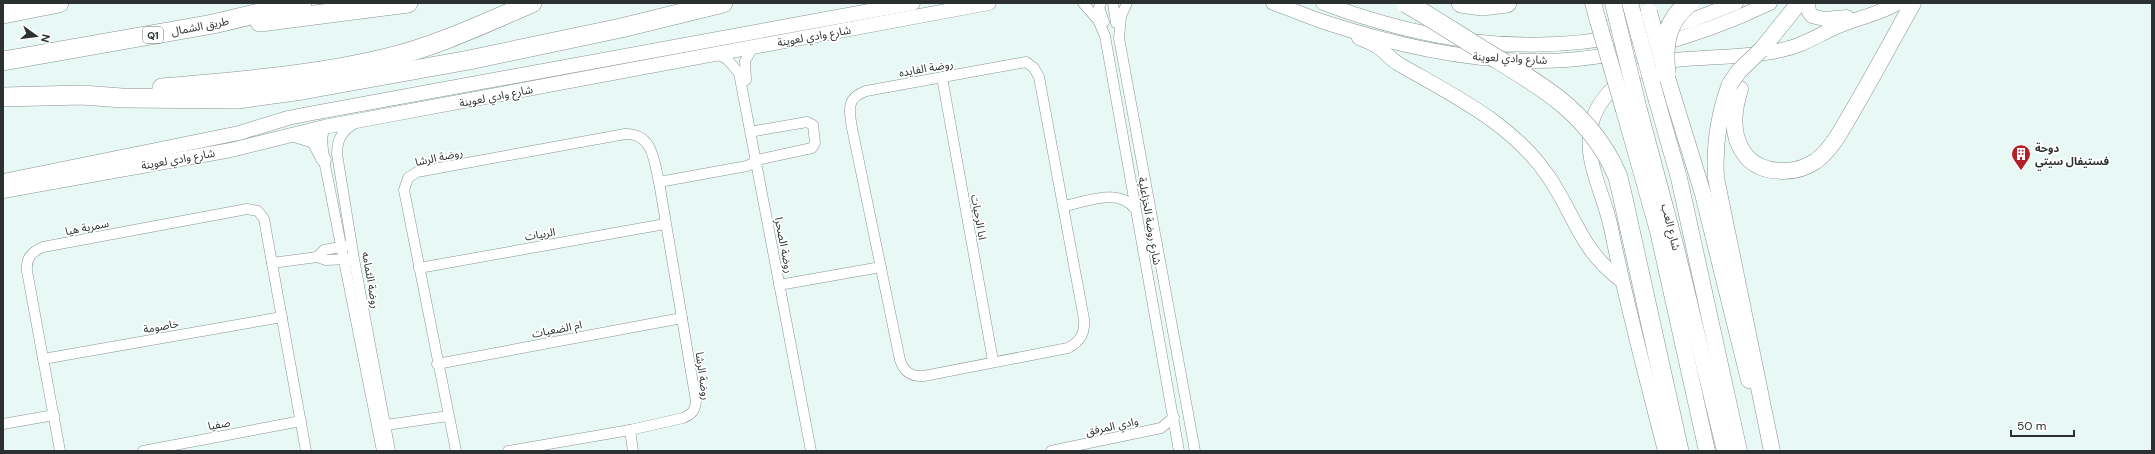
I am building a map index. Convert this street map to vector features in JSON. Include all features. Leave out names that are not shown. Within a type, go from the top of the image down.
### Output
[{"type":"highway","points":[[3,14],[59,3]]},
{"type":"highway","name":"طريق الشمال","points":[[3,61],[213,24],[302,3]]},
{"type":"highway","points":[[213,24],[286,20],[408,3]]},
{"type":"highway","points":[[3,97],[82,95],[267,78],[338,68],[403,53],[490,22],[532,3]]},
{"type":"highway","points":[[82,95],[138,98],[238,99],[302,90],[469,60],[621,28],[723,3]]},
{"type":"highway","points":[[1406,3],[1519,72],[1556,97],[1588,126],[1600,141],[1611,162],[1622,194],[1679,451]]},
{"type":"highway","points":[[1461,3],[1482,6],[1507,3]]},
{"type":"highway","points":[[1666,74],[1664,43],[1667,31],[1673,19],[1689,3]]},
{"type":"highway","points":[[3,8],[28,9]]},
{"type":"main road","name":"شارع وادي لعوينة","points":[[3,181],[239,133],[308,114],[913,3]]},
{"type":"main road","name":"شارع وادي لعوينة","points":[[3,191],[238,148],[324,127],[989,3]]},
{"type":"main road","name":"شارع وادي لعوينة","points":[[1273,3],[1325,22],[1407,44],[1440,51],[1492,58],[1540,61],[1599,56],[1661,43],[1705,30],[1770,3]]},
{"type":"main road","name":"شارع وادي لعوينة","points":[[1323,3],[1357,16],[1422,34],[1496,44],[1549,46],[1596,42],[1678,24],[1736,3]]},
{"type":"main road","points":[[1593,3],[1598,21],[1631,108],[1707,451]]},
{"type":"main road","points":[[1799,3],[1761,50],[1739,71],[1735,87],[1734,128],[1740,148],[1747,157],[1757,165],[1776,171],[1786,171],[1805,166],[1816,161],[1836,139],[1913,3]]},
{"type":"main road","points":[[1808,3],[1809,12],[1818,18],[1831,19],[1865,16]]},
{"type":"main road","points":[[1665,451],[1622,281],[1606,210],[1594,173],[1589,148],[1592,122],[1597,109],[1606,96],[1624,80],[1653,65],[1694,58],[1781,50],[1798,46],[1835,27],[1878,13],[1898,3]]},
{"type":"main road","points":[[1648,7],[1666,74],[1697,174],[1750,384],[1759,409],[1768,425]]},
{"type":"main road","name":"شارع العب","points":[[1632,8],[1656,101],[1679,178],[1740,451]]},
{"type":"main road","name":"شارع العب","points":[[1615,9],[1631,108],[1676,248],[1725,451]]},
{"type":"main road","points":[[1325,22],[1378,47],[1397,62],[1437,84],[1511,134],[1531,154],[1549,177],[1590,250],[1605,267],[1622,281]]},
{"type":"main road","points":[[324,127],[328,121],[337,116],[469,88],[486,82]]},
{"type":"main road","points":[[1735,87],[1723,104],[1718,126],[1714,151],[1716,178],[1768,425],[1772,451]]},
{"type":"main road","points":[[290,135],[305,137],[314,141],[324,160]]},
{"type":"main road","points":[[1719,262],[1717,280],[1737,403],[1740,451]]},
{"type":"street","name":"شارع روضة الخزاعلية","points":[[1083,3],[1098,20],[1106,44],[1179,451]]},
{"type":"street","points":[[1101,3],[1099,7],[1105,26],[1106,44]]},
{"type":"street","points":[[1113,3],[1116,30],[1119,38]]},
{"type":"street","name":"شارع روضة الخزاعلية","points":[[1126,3],[1121,16],[1119,38],[1195,451]]},
{"type":"street","name":"روضة الصحرا","points":[[753,47],[745,61],[744,72],[755,131],[758,161]]},
{"type":"street","name":"روضة الصحرا","points":[[716,54],[727,59],[739,73],[816,451]]},
{"type":"street","name":"روضة الفايده","points":[[1026,62],[1034,68],[1039,77],[1064,206],[1084,319],[1082,336],[1077,342],[1068,348],[919,377],[907,373],[900,360],[852,128],[849,112],[850,101],[855,96],[866,91],[1026,62]]},
{"type":"street","name":"ابا الرحيات","points":[[942,77],[993,362]]},
{"type":"street","name":"روضة الثمامه","points":[[357,122],[342,132],[337,144],[382,429],[382,451]]},
{"type":"street","points":[[659,182],[812,148],[815,143],[813,126],[807,122],[755,131]]},
{"type":"street","name":"روضة الثمامه","points":[[324,127],[322,140],[324,160],[343,260],[382,429],[390,451]]},
{"type":"street","name":"روضة الرشا","points":[[456,451],[437,364],[404,190],[408,178],[416,172],[633,134],[643,138],[650,146],[659,182],[696,401],[693,411],[683,418],[630,430],[508,451]]},
{"type":"street","points":[[1112,197],[1125,187],[1130,176]]},
{"type":"street","points":[[1064,206],[1112,197],[1125,199],[1136,209]]},
{"type":"street","name":"سمرية هيا","points":[[60,451],[26,267],[29,257],[36,250],[247,209],[258,211],[264,219],[306,451]]},
{"type":"street","name":"الربيات","points":[[419,268],[665,224]]},
{"type":"street","points":[[317,257],[324,250],[352,245]]},
{"type":"street","points":[[272,263],[317,257],[326,260],[354,259]]},
{"type":"street","points":[[782,285],[881,267]]},
{"type":"street","name":"روضة الصحرا","points":[[782,285],[811,451]]},
{"type":"street","name":"خاصومة","points":[[43,359],[282,316]]},
{"type":"street","name":"ام الضعيات","points":[[437,364],[682,318]]},
{"type":"street","points":[[3,424],[54,415]]},
{"type":"street","name":"وادي المرفق","points":[[1051,451],[1161,428],[1174,417]]},
{"type":"street","points":[[382,429],[449,418]]},
{"type":"street","name":"صفيا","points":[[143,451],[301,421]]},
{"type":"street","points":[[630,430],[633,451]]},
{"type":"street","name":"وادي المرفق","points":[[1075,451],[1160,433],[1168,434],[1177,438]]},
{"type":"place","name":"دوحة فستيفال سيتي","points":[[2021,171]]}]
